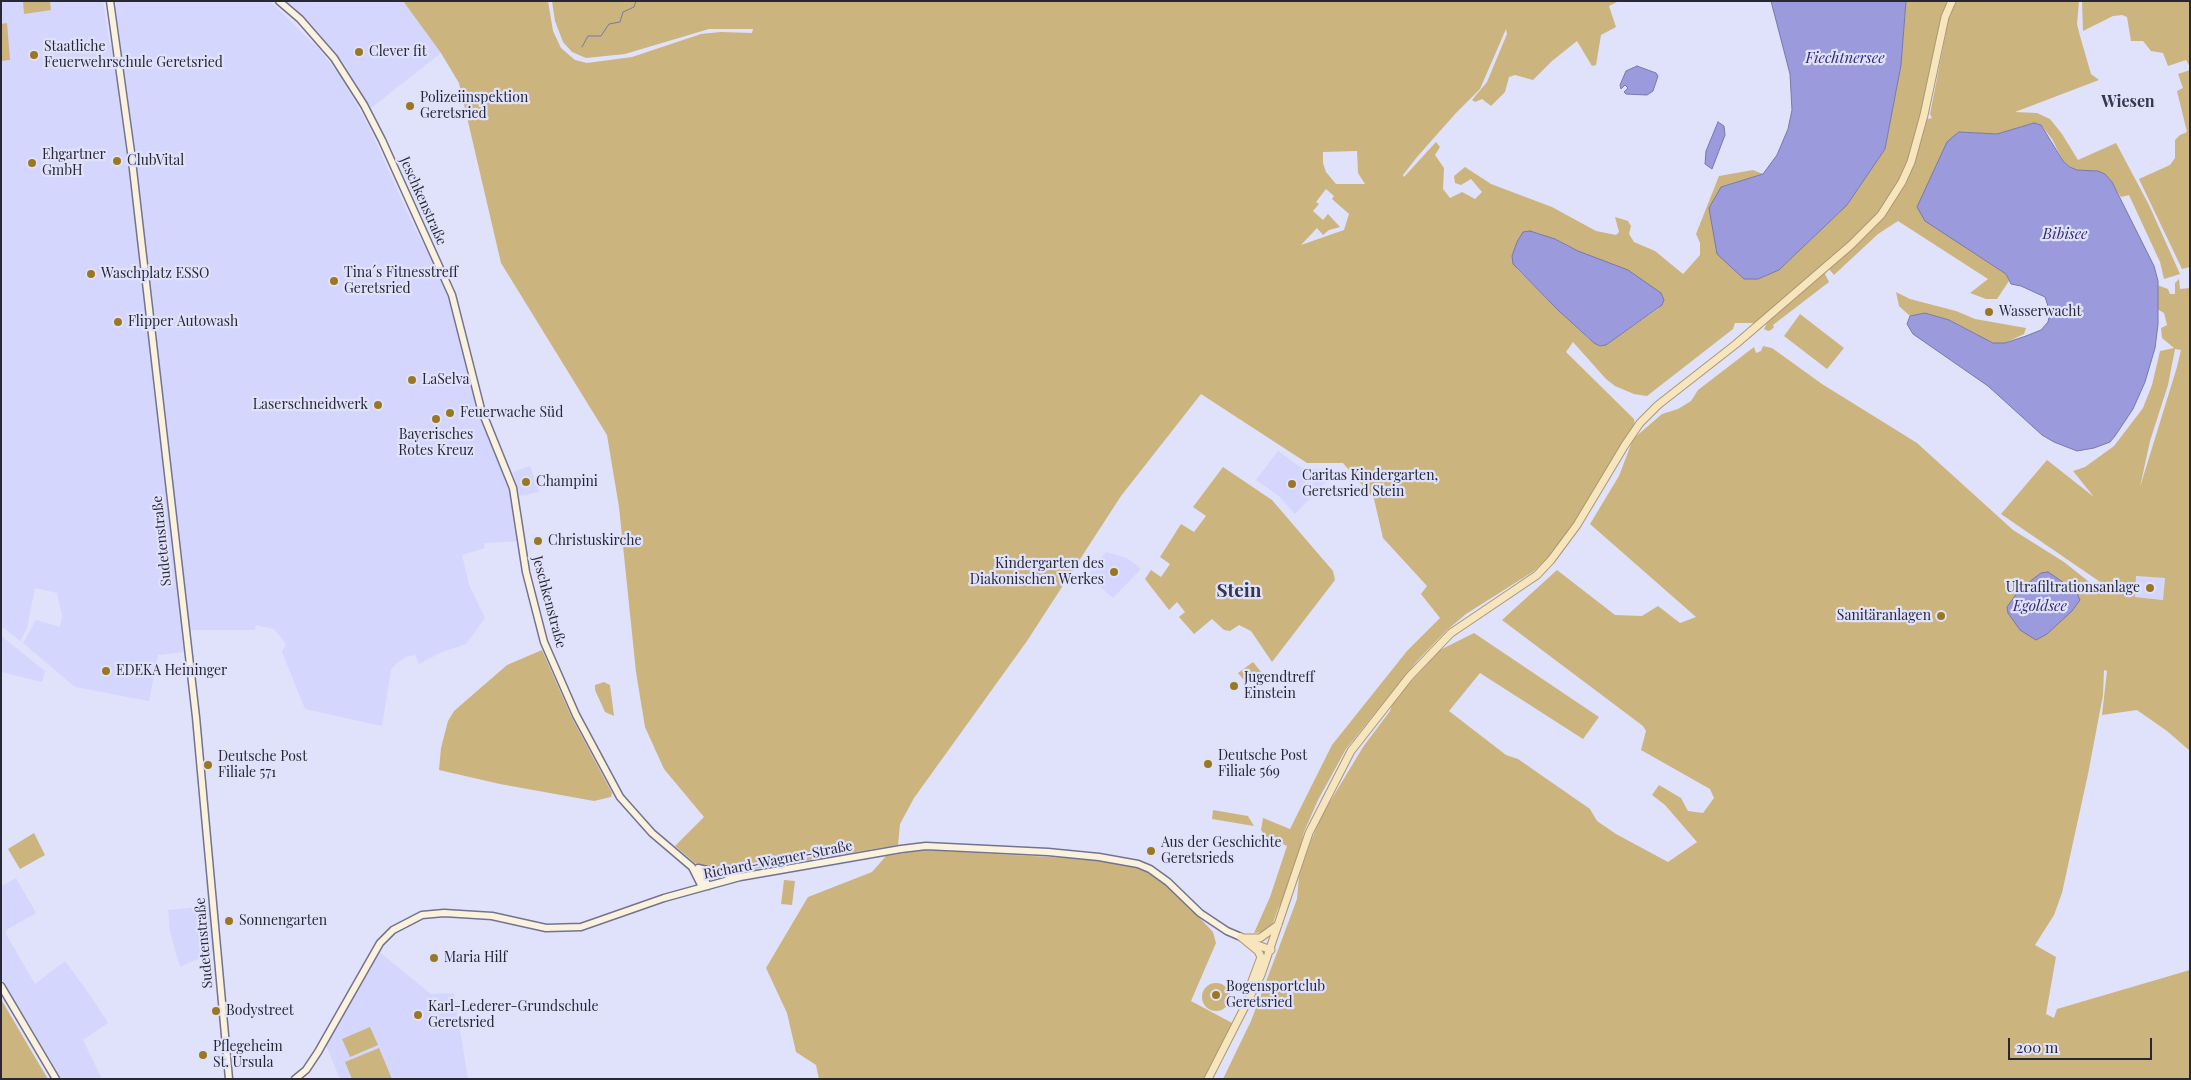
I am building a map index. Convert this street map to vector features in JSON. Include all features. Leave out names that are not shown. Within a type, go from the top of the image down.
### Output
[{"type":"main road","points":[[1208,1079],[1252,994],[1271,950],[1309,832],[1338,774],[1367,729],[1409,677],[1451,633],[1537,575],[1551,560],[1577,526],[1640,423],[1658,405],[1736,344],[1850,245],[1886,207],[1902,182],[1918,140],[1945,17],[1952,1]]},
{"type":"main road","points":[[1241,937],[1260,938],[1270,933],[1280,923]]},
{"type":"main road","points":[[1241,937],[1271,950]]},
{"type":"main road","points":[[1241,937],[1260,954],[1259,964],[1252,981],[1252,994]]},
{"type":"street","name":"Sudetenstraße","points":[[110,1],[131,152],[196,717],[229,1079]]},
{"type":"street","name":"Jeschkenstraße","points":[[279,1],[300,19],[334,58],[364,105],[452,295],[481,409],[513,488],[526,572],[544,642],[576,715],[620,797],[652,833],[689,864],[697,873],[704,887]]},
{"type":"street","name":"Richard-Wagner-Straße","points":[[295,1079],[306,1070],[318,1052],[380,943],[393,930],[422,915],[444,913],[492,916],[546,928],[581,927],[740,877],[901,848],[926,846],[1099,857],[1150,869],[1168,882],[1200,912],[1227,931],[1241,937]]},
{"type":"street","name":"Jeschkenstraße","points":[[689,864],[698,868],[740,877]]},
{"type":"street","points":[[698,868],[703,873],[704,887]]},
{"type":"street","points":[[1,986],[56,1079]]},
{"type":"shaded area","points":[[1,1],[103,1],[110,45],[120,42],[115,1],[270,1],[319,49],[341,77],[368,125],[414,227],[451,298],[469,378],[490,442],[503,468],[511,495],[518,541],[486,543],[484,544],[485,548],[462,555],[469,585],[485,618],[466,644],[442,652],[419,664],[415,655],[406,657],[396,664],[391,670],[382,726],[305,709],[282,652],[286,644],[274,629],[256,625],[255,630],[181,630],[184,652],[158,655],[149,701],[75,687],[23,643],[36,620],[60,627],[62,616],[57,593],[35,588],[27,628],[20,641],[1,626]]},
{"type":"shaded area","points":[[23,1],[50,1],[51,10],[24,14]]},
{"type":"shaded area","points":[[285,1],[403,1],[441,53],[371,108],[345,65],[312,25]]},
{"type":"shaded area","points":[[403,1],[548,1],[553,31],[561,48],[575,60],[587,63],[632,57],[701,34],[721,32],[752,33],[753,29],[709,29],[625,54],[586,58],[572,52],[563,42],[555,21],[552,1],[1619,1],[1609,6],[1616,27],[1601,35],[1596,65],[1592,66],[1577,41],[1552,61],[1533,80],[1515,75],[1509,77],[1505,92],[1491,106],[1482,99],[1475,102],[1472,100],[1487,82],[1507,34],[1506,29],[1480,89],[1417,157],[1403,175],[1404,177],[1436,142],[1440,147],[1435,155],[1444,168],[1443,189],[1450,198],[1462,192],[1475,199],[1482,192],[1471,179],[1461,185],[1455,183],[1454,176],[1465,167],[1491,184],[1552,207],[1596,231],[1616,235],[1619,232],[1615,217],[1628,221],[1631,226],[1629,234],[1634,242],[1655,251],[1683,274],[1700,255],[1700,243],[1696,234],[1719,176],[1753,170],[1763,174],[1721,187],[1744,279],[1758,279],[1779,270],[1847,205],[1885,149],[1901,65],[1906,1],[1947,1],[1920,121],[1932,118],[1930,114],[1949,17],[1955,1],[2079,1],[2077,24],[2080,36],[2091,74],[2099,80],[2015,112],[2037,113],[2050,119],[2078,160],[2116,143],[2149,205],[2180,274],[2164,279],[2160,262],[2129,195],[2121,197],[2105,174],[2098,171],[2077,170],[2063,161],[2052,139],[2041,125],[2034,123],[1997,134],[1959,132],[1955,134],[1971,251],[2006,274],[2009,281],[1997,299],[1986,299],[1970,293],[1988,279],[1898,221],[1878,234],[1834,275],[1829,269],[1825,274],[1829,282],[1773,325],[1774,327],[1771,330],[1764,329],[1768,321],[1823,274],[1841,249],[1755,323],[1735,323],[1733,329],[1647,396],[1634,394],[1615,386],[1606,379],[1573,342],[1566,352],[1634,419],[1635,426],[1575,524],[1548,558],[1534,571],[1466,614],[1447,630],[1418,660],[1346,749],[1318,800],[1304,832],[1291,883],[1272,926],[1264,932],[1254,933],[1270,897],[1287,846],[1265,836],[1261,830],[1263,818],[1290,829],[1332,745],[1407,651],[1440,618],[1421,594],[1427,586],[1383,538],[1374,499],[1343,463],[1307,463],[1201,394],[1121,496],[1027,641],[914,798],[900,824],[898,845],[729,873],[708,870],[695,863],[675,846],[704,817],[664,769],[645,727],[636,672],[619,507],[607,435],[501,263],[459,83],[441,53]],"holes":[[[1357,151],[1358,173],[1365,184],[1336,184],[1326,172],[1323,163],[1323,152]],[[1326,189],[1334,196],[1332,199],[1349,214],[1344,230],[1301,245],[1317,228],[1323,235],[1329,230],[1340,227],[1328,214],[1323,220],[1313,211],[1319,204],[1316,202]],[[1555,239],[1578,251],[1659,308],[1606,345],[1600,346],[1589,339],[1517,269]]]},
{"type":"shaded area","points":[[2082,1],[2190,1],[2190,67],[2186,60],[2168,66],[2163,53],[2151,51],[2143,41],[2131,41],[2127,17],[2122,15],[2113,16],[2083,31]]},
{"type":"shaded area","points":[[7,23],[10,60],[1,61],[1,24]]},
{"type":"shaded area","points":[[2190,70],[2190,267],[2182,269],[2139,179],[2170,165],[2175,158],[2175,140],[2187,132],[2177,91],[2183,88],[2178,74]]},
{"type":"shaded area","points":[[2179,279],[2180,289],[2190,288],[2190,751],[2167,731],[2137,710],[2102,715],[2107,671],[2104,670],[2103,695],[2062,893],[2054,915],[2035,945],[2056,957],[2046,1014],[2054,1018],[2057,1009],[2190,970],[2190,1079],[1223,1079],[1251,1021],[1278,950],[1297,899],[1299,876],[1322,815],[1363,747],[1390,711],[1393,701],[1440,650],[1474,633],[1599,717],[1583,739],[1480,673],[1449,711],[1506,755],[1518,759],[1590,809],[1597,821],[1616,834],[1668,862],[1697,842],[1665,805],[1652,795],[1659,785],[1681,798],[1688,811],[1703,813],[1714,798],[1710,789],[1641,750],[1646,731],[1643,726],[1502,620],[1557,570],[1615,615],[1642,616],[1658,606],[1680,623],[1696,617],[1590,524],[1619,476],[1633,439],[1662,414],[1678,409],[1691,401],[1698,390],[1754,347],[1756,353],[1761,351],[1763,346],[1772,348],[1822,384],[1917,443],[2013,530],[2064,562],[2103,593],[2106,586],[2001,514],[2047,460],[2094,497],[2073,471],[2085,467],[2114,446],[2143,408],[2152,385],[2160,351],[2174,348],[2162,338],[2161,328],[2167,325],[2164,313],[2157,309],[2157,285],[2168,289],[2170,294],[2175,294],[2175,283]],"holes":[[[2175,349],[2181,350],[2177,367],[2140,487],[2150,441],[2168,385]],[[2136,576],[2165,578],[2163,600],[2135,597]]]},
{"type":"shaded area","points":[[1896,292],[1910,299],[1956,311],[1975,319],[2026,328],[2024,334],[2005,343],[1993,343],[1949,320],[1925,313],[1910,316],[1899,306]]},
{"type":"shaded area","points":[[1800,314],[1844,348],[1827,369],[1784,336]]},
{"type":"shaded area","name":"Caritas Kindergarten, Geretsried Stein","points":[[1278,451],[1300,467],[1336,471],[1295,514],[1279,496],[1256,480]]},
{"type":"shaded area","name":"Champini","points":[[530,466],[539,492],[520,496],[513,472]]},
{"type":"shaded area","points":[[1223,467],[1272,500],[1333,571],[1335,580],[1272,662],[1251,631],[1239,625],[1230,631],[1224,630],[1212,619],[1194,634],[1179,617],[1185,612],[1177,602],[1169,610],[1145,579],[1151,570],[1161,577],[1170,564],[1160,557],[1181,524],[1194,532],[1206,516],[1193,507]]},
{"type":"shaded area","name":"Kindergarten des Diakonischen Werkes","points":[[1106,552],[1127,558],[1141,569],[1113,598],[1087,576]]},
{"type":"shaded area","points":[[2136,576],[2165,578],[2163,600],[2135,597]]},
{"type":"shaded area","points":[[1,636],[45,671],[42,682],[1,672]]},
{"type":"shaded area","points":[[542,650],[572,718],[612,793],[611,797],[594,801],[500,784],[439,770],[441,748],[448,721],[454,711],[507,665]]},
{"type":"shaded area","points":[[1253,662],[1262,673],[1247,684],[1238,673]]},
{"type":"shaded area","points":[[604,682],[610,685],[614,716],[605,712],[595,690],[595,685]]},
{"type":"shaded area","points":[[1213,810],[1248,816],[1254,826],[1212,819]]},
{"type":"shaded area","points":[[34,833],[45,855],[20,869],[8,849]]},
{"type":"shaded area","points":[[925,850],[1103,860],[1149,870],[1167,884],[1213,932],[1216,943],[1191,1001],[1234,1024],[1205,1079],[819,1079],[816,1065],[796,1052],[787,1013],[766,968],[808,897],[872,872],[886,856]]},
{"type":"shaded area","points":[[16,878],[36,913],[6,930],[6,934],[35,984],[65,961],[90,995],[108,1023],[83,1040],[102,1079],[62,1079],[1,978],[1,886]]},
{"type":"shaded area","points":[[784,880],[795,881],[792,905],[781,904]]},
{"type":"shaded area","points":[[211,906],[213,952],[180,967],[170,932],[168,910]]},
{"type":"shaded area","points":[[377,950],[431,994],[454,993],[468,1079],[340,1079],[324,1040]]},
{"type":"shaded area","name":"Bogensportclub Geretsried","points":[[1216,983],[1226,987],[1230,997],[1226,1007],[1216,1011],[1206,1007],[1202,997],[1206,987]]},
{"type":"shaded area","points":[[1,999],[36,1059],[48,1079],[1,1079]]},
{"type":"shaded area","points":[[370,1027],[378,1045],[350,1057],[342,1039]]},
{"type":"shaded area","points":[[379,1048],[392,1079],[352,1079],[345,1062]]},
{"type":"water","name":"Fiechtnersee","points":[[1771,1],[1906,1],[1901,65],[1885,149],[1847,205],[1779,270],[1758,279],[1744,279],[1717,254],[1709,208],[1721,187],[1763,174],[1777,155],[1788,129],[1792,110],[1790,74]]},
{"type":"water","points":[[1637,66],[1656,73],[1658,76],[1653,91],[1647,95],[1626,94],[1624,92],[1628,88],[1625,85],[1621,89],[1620,85],[1626,71]]},
{"type":"water","points":[[1718,122],[1724,126],[1725,135],[1712,169],[1705,164],[1706,151]]},
{"type":"water","name":"Bibisee","points":[[2034,123],[2041,125],[2063,161],[2070,167],[2077,170],[2098,171],[2105,174],[2112,182],[2154,266],[2158,281],[2158,324],[2155,348],[2145,382],[2133,409],[2110,442],[2094,448],[2077,451],[2042,435],[1988,386],[1913,334],[1907,324],[1910,316],[1925,313],[1949,320],[1993,343],[2005,343],[2041,330],[2048,322],[2050,312],[2045,297],[2021,286],[2011,284],[2006,274],[1925,221],[1917,207],[1947,142],[1956,134],[1959,132],[1997,134]]},
{"type":"water","points":[[1530,231],[1555,239],[1578,251],[1628,270],[1661,293],[1664,300],[1662,305],[1606,345],[1600,346],[1594,343],[1558,310],[1513,264],[1512,256],[1517,242],[1523,232]]},
{"type":"water","name":"Egoldsee","points":[[2048,572],[2076,591],[2080,600],[2072,611],[2047,634],[2036,640],[2020,630],[2008,613],[2007,607],[2020,589],[2041,573]]},
{"type":"waterway","points":[[582,47],[588,36],[601,36],[609,24],[620,22],[623,12],[634,7],[636,1]]},
{"type":"place","name":"Clever fit","points":[[359,52]]},
{"type":"place","name":"Staatliche Feuerwehrschule Geretsried","points":[[34,55]]},
{"type":"place","name":"Polizeiinspektion Geretsried","points":[[410,106]]},
{"type":"place","name":"ClubVital","points":[[117,161]]},
{"type":"place","name":"Ehgartner GmbH","points":[[32,163]]},
{"type":"place","name":"Waschplatz ESSO","points":[[91,274]]},
{"type":"place","name":"Tina´s Fitnesstreff Geretsried","points":[[334,281]]},
{"type":"place","name":"Wasserwacht","points":[[1989,312]]},
{"type":"place","name":"Flipper Autowash","points":[[118,322]]},
{"type":"place","name":"LaSelva","points":[[412,380]]},
{"type":"place","name":"Laserschneidwerk","points":[[378,405]]},
{"type":"place","name":"Feuerwache Süd","points":[[450,413]]},
{"type":"place","name":"Bayerisches Rotes Kreuz","points":[[436,419]]},
{"type":"place","name":"Champini","points":[[526,482]]},
{"type":"place","name":"Caritas Kindergarten, Geretsried Stein","points":[[1292,484]]},
{"type":"place","name":"Christuskirche","points":[[538,541]]},
{"type":"place","name":"Kindergarten des Diakonischen Werkes","points":[[1114,572]]},
{"type":"place","name":"Ultrafiltrationsanlage","points":[[2150,588]]},
{"type":"place","name":"Sanitäranlagen","points":[[1941,616]]},
{"type":"place","name":"EDEKA Heininger","points":[[106,671]]},
{"type":"place","name":"Jugendtreff Einstein","points":[[1234,686]]},
{"type":"place","name":"Deutsche Post Filiale 569","points":[[1208,764]]},
{"type":"place","name":"Deutsche Post Filiale 571","points":[[208,765]]},
{"type":"place","name":"Aus der Geschichte Geretsrieds","points":[[1151,851]]},
{"type":"place","name":"Sonnengarten","points":[[229,921]]},
{"type":"place","name":"Maria Hilf","points":[[434,958]]},
{"type":"place","name":"Bogensportclub Geretsried","points":[[1216,995]]},
{"type":"place","name":"Bodystreet","points":[[216,1011]]},
{"type":"place","name":"Karl-Lederer-Grundschule Geretsried","points":[[418,1015]]},
{"type":"place","name":"Pflegeheim St. Ursula","points":[[203,1055]]},
{"type":"district","name":"Wiesen","points":[[2128,102]]},
{"type":"district","name":"Stein","points":[[1239,591]]}]
